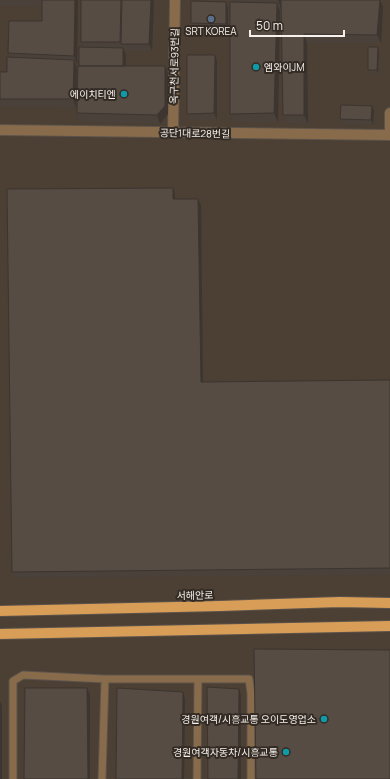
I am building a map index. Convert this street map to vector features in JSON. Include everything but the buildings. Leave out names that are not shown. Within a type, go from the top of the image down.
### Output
[{"type":"main road","name":"서해안로","points":[[0,611],[390,602]]},
{"type":"main road","points":[[0,634],[390,626]]},
{"type":"street","name":"옥구천서로93번길","points":[[172,132],[175,0]]},
{"type":"street","points":[[390,113],[390,135]]},
{"type":"street","name":"공단1대로28번길","points":[[0,130],[390,135]]},
{"type":"lane","points":[[13,779],[13,681],[23,674],[105,679],[249,679],[251,694],[251,779]]},
{"type":"lane","points":[[102,779],[105,679]]},
{"type":"lane","points":[[198,679],[198,779]]},
{"type":"shaded area","points":[[0,0],[390,0],[390,779],[0,779]]},
{"type":"place","name":"SRT KOREA","points":[[211,19]]},
{"type":"place","name":"엠와이JM","points":[[256,67]]},
{"type":"place","name":"에이치티엔","points":[[124,94]]},
{"type":"place","name":"경원여객/시흥교통 오이도영업소","points":[[324,719]]},
{"type":"place","name":"경원여객자동차/시흥교통","points":[[286,752]]}]
